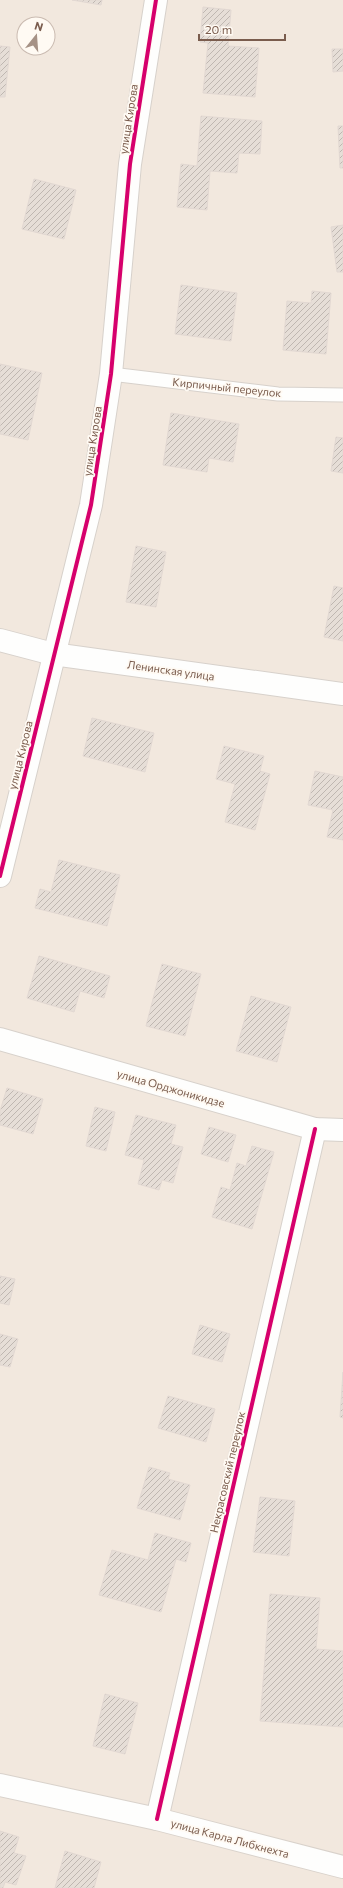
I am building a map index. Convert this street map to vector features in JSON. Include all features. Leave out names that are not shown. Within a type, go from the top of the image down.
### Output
[{"type":"street","name":"улица Кирова","points":[[0,876],[53,654],[91,505],[111,374],[130,164],[156,0]]},
{"type":"street","name":"Ленинская улица","points":[[0,640],[53,654],[343,694]]},
{"type":"street","name":"улица Орджоникидзе","points":[[0,1039],[315,1129],[343,1130]]},
{"type":"street","name":"Некрасовский переулок","points":[[157,1819],[315,1129]]},
{"type":"street","name":"улица Карла Либкнехта","points":[[0,1785],[157,1819],[343,1867]]},
{"type":"lane","name":"Кирпичный переулок","points":[[111,374],[278,394],[343,395]]},
{"type":"shaded area","points":[[0,0],[343,0],[343,1888],[0,1888]]},
{"type":"building","points":[[72,0],[102,0],[101,5]]},
{"type":"building","points":[[203,7],[231,10],[228,46],[259,48],[255,97],[203,93],[208,43],[200,42]]},
{"type":"building","points":[[0,46],[10,47],[5,97],[0,97]]},
{"type":"building","points":[[332,49],[343,49],[343,71],[333,72]]},
{"type":"building","points":[[201,116],[262,121],[260,154],[239,153],[237,173],[210,171],[207,210],[177,207],[181,164],[197,166]]},
{"type":"building","points":[[338,126],[343,126],[343,168],[340,168]]},
{"type":"building","points":[[34,179],[76,190],[64,239],[22,229]]},
{"type":"building","points":[[343,225],[343,272],[337,272],[331,227]]},
{"type":"building","points":[[181,285],[237,293],[231,341],[175,334]]},
{"type":"building","points":[[312,291],[331,293],[326,354],[283,350],[287,301],[311,303]]},
{"type":"building","points":[[0,364],[42,373],[28,440],[0,434]]},
{"type":"building","points":[[171,413],[239,424],[233,462],[209,458],[207,472],[163,465]]},
{"type":"building","points":[[336,437],[343,438],[343,473],[331,471]]},
{"type":"building","points":[[136,546],[166,552],[156,607],[126,602]]},
{"type":"building","points":[[334,586],[343,588],[343,641],[324,637]]},
{"type":"building","points":[[92,718],[154,733],[145,772],[83,756]]},
{"type":"building","points":[[224,746],[264,756],[260,771],[270,774],[255,830],[225,822],[235,784],[216,779]]},
{"type":"building","points":[[315,771],[343,777],[343,840],[327,837],[333,810],[308,805]]},
{"type":"building","points":[[59,860],[120,875],[107,926],[35,908],[40,889],[51,892]]},
{"type":"building","points":[[39,956],[110,976],[104,998],[80,991],[74,1012],[27,998]]},
{"type":"building","points":[[162,964],[201,974],[185,1036],[146,1026]]},
{"type":"building","points":[[251,996],[291,1007],[277,1062],[236,1051]]},
{"type":"building","points":[[7,1088],[43,1099],[33,1134],[0,1125],[0,1111]]},
{"type":"building","points":[[95,1107],[115,1112],[106,1151],[86,1146]]},
{"type":"building","points":[[136,1115],[176,1125],[171,1144],[183,1147],[173,1183],[162,1180],[159,1190],[138,1184],[144,1160],[125,1155]]},
{"type":"building","points":[[209,1127],[236,1135],[228,1162],[201,1154]]},
{"type":"building","points":[[252,1146],[274,1152],[252,1229],[212,1217],[221,1187],[230,1190],[237,1163],[246,1166]]},
{"type":"building","points":[[0,1276],[15,1279],[9,1305],[0,1303]]},
{"type":"building","points":[[200,1325],[230,1334],[222,1362],[192,1354]]},
{"type":"building","points":[[0,1334],[18,1339],[10,1367],[0,1365]]},
{"type":"building","points":[[343,1372],[343,1418],[340,1417]]},
{"type":"building","points":[[168,1396],[215,1409],[206,1442],[158,1428]]},
{"type":"building","points":[[149,1467],[170,1473],[168,1479],[190,1485],[180,1520],[137,1508]]},
{"type":"building","points":[[260,1497],[295,1501],[289,1556],[253,1552]]},
{"type":"building","points":[[155,1533],[191,1543],[186,1562],[176,1559],[161,1612],[99,1595],[112,1550],[148,1560]]},
{"type":"building","points":[[270,1594],[320,1598],[316,1649],[343,1651],[343,1727],[260,1721]]},
{"type":"building","points":[[105,1694],[138,1703],[125,1754],[93,1746]]},
{"type":"building","points":[[0,1831],[19,1837],[14,1853],[26,1856],[16,1885],[5,1882],[3,1888],[0,1888]]},
{"type":"building","points":[[65,1851],[101,1862],[94,1888],[55,1888]]},
{"type":"cycle path","points":[[0,876],[91,505],[111,374],[130,164],[156,0]]},
{"type":"cycle path","points":[[157,1819],[315,1129]]}]
